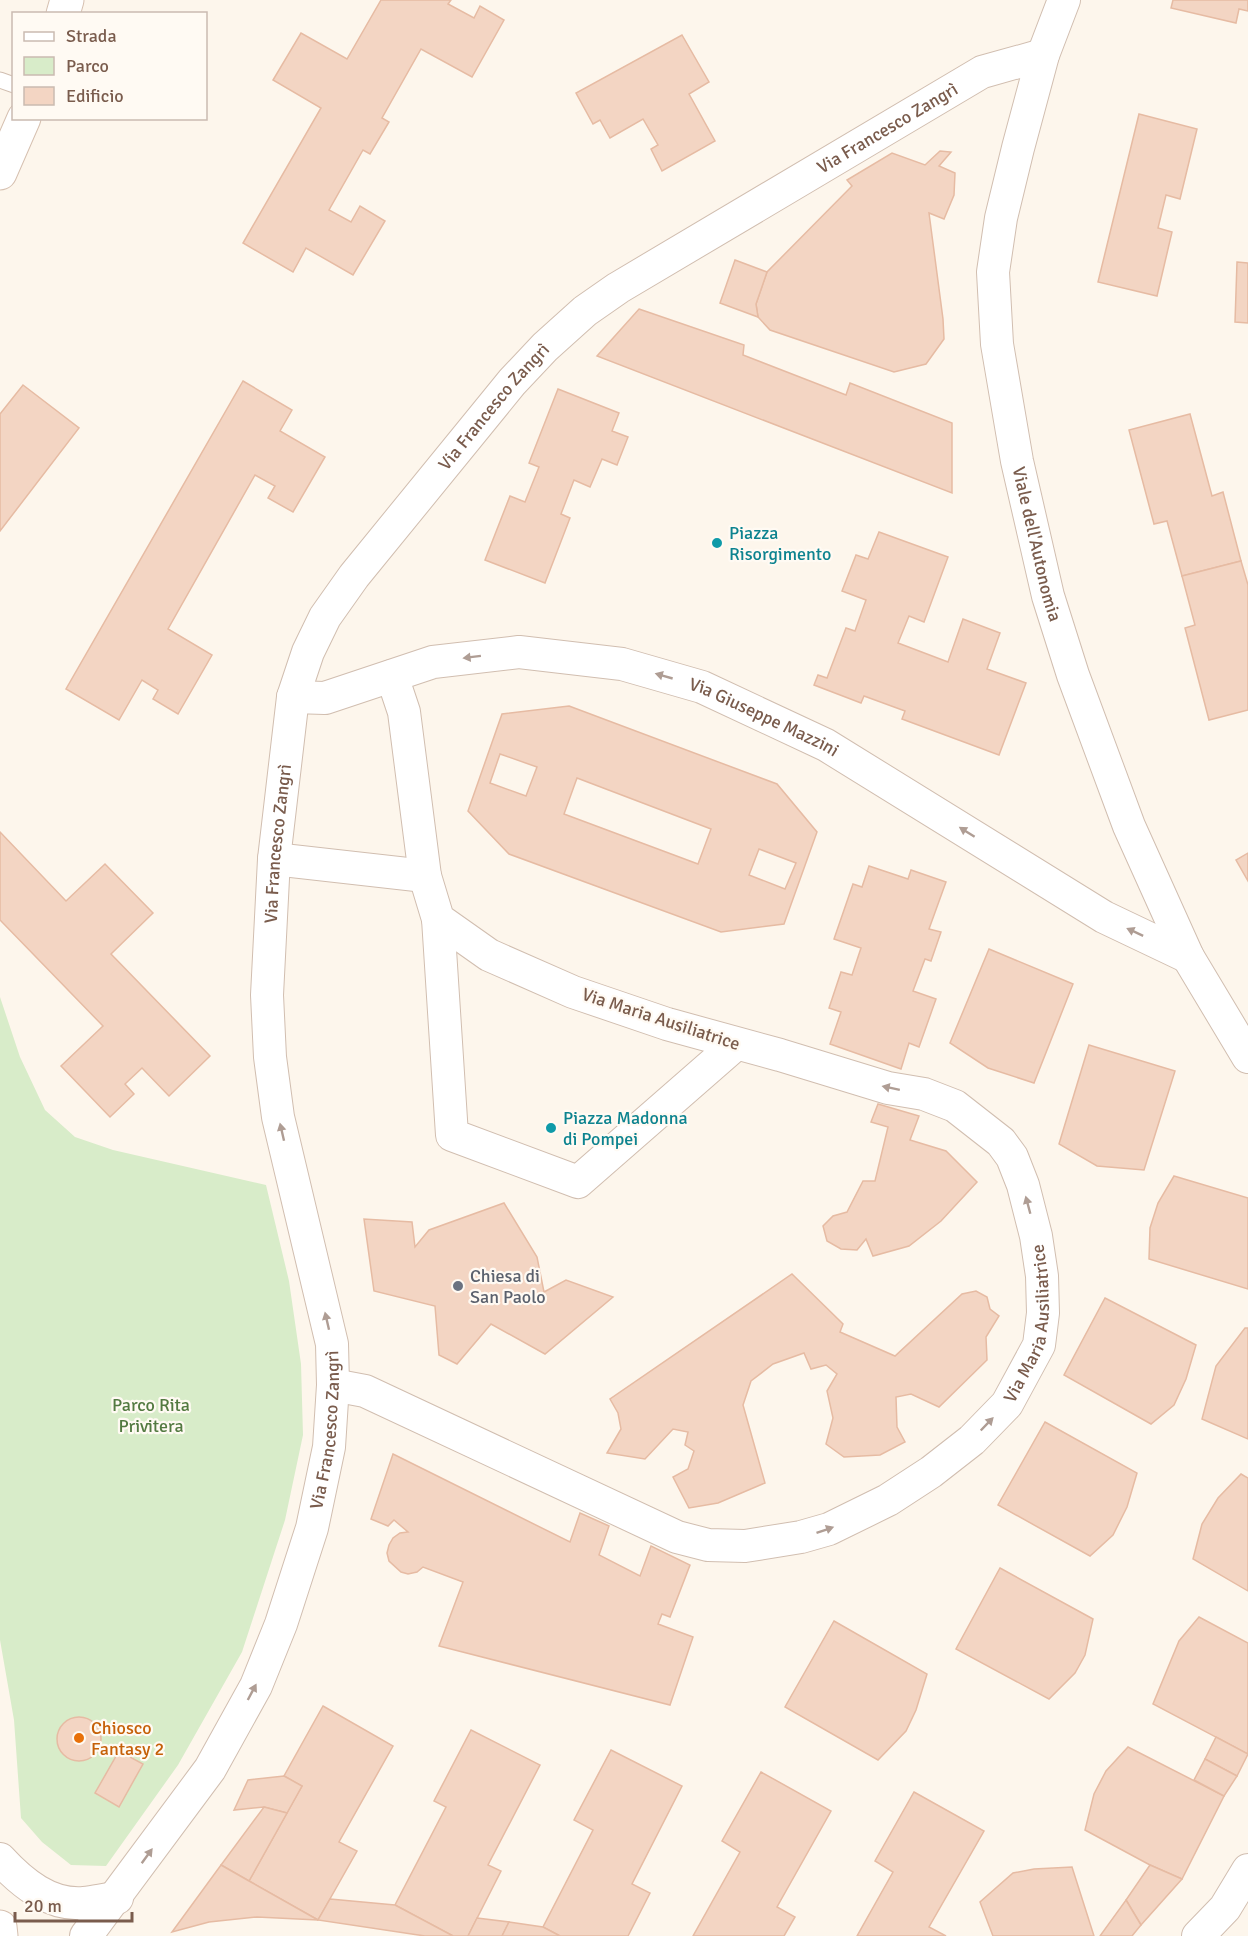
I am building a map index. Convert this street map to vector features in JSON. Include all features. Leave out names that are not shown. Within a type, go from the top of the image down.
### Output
[{"type":"main road","points":[[0,173],[23,120]]},
{"type":"main road","points":[[0,1927],[2,1936]]},
{"type":"street","name":"Viale dell'Autonomia","points":[[1064,0],[1042,54],[1001,218],[993,272],[997,344],[1017,461],[1048,596],[1073,675],[1129,826],[1188,957],[1248,1057]]},
{"type":"street","name":"Via Francesco Zangrì","points":[[86,1936],[117,1898],[210,1769],[256,1686],[281,1624],[312,1528],[329,1447],[333,1385],[332,1344],[278,1117],[270,1057],[267,995],[274,859],[293,697],[308,652],[325,616],[354,576],[512,382],[545,347],[585,311],[618,288],[982,72],[1042,54]]},
{"type":"street","name":"Via Giuseppe Mazzini","points":[[293,697],[325,698],[433,662],[519,652],[622,664],[702,687],[826,745],[1104,917],[1188,957]]},
{"type":"street","points":[[392,676],[404,712],[425,876],[438,919],[452,1135],[578,1182],[736,1044]]},
{"type":"street","points":[[274,859],[425,876]]},
{"type":"street","name":"Via Maria Ausiliatrice","points":[[333,1385],[365,1391],[677,1537],[708,1545],[745,1546],[810,1535],[851,1519],[888,1500],[931,1473],[972,1440],[1007,1404],[1038,1345],[1043,1313],[1042,1276],[1036,1236],[1023,1185],[1012,1157],[1001,1142],[955,1106],[924,1094],[888,1088],[668,1024],[573,992],[489,955],[438,919]]},
{"type":"street","points":[[0,1859],[13,1873],[41,1894],[60,1902],[82,1903],[117,1898]]},
{"type":"street","points":[[1198,1936],[1225,1908],[1246,1874]]},
{"type":"green space","name":"Parco Rita Privitera","points":[[0,997],[20,1057],[45,1110],[75,1137],[113,1150],[266,1185],[289,1281],[301,1364],[303,1435],[285,1520],[242,1652],[178,1765],[106,1866],[71,1865],[42,1842],[21,1818],[14,1720],[0,1640]]},
{"type":"building","points":[[381,0],[451,0],[448,4],[474,18],[480,6],[504,20],[472,77],[421,49],[382,118],[389,122],[370,154],[363,150],[329,210],[351,222],[360,206],[385,221],[353,275],[306,248],[293,272],[243,243],[321,108],[273,80],[301,33],[347,59]]},
{"type":"building","points":[[1173,0],[1248,0],[1248,11],[1239,9],[1236,23],[1171,8]]},
{"type":"building","points":[[682,35],[709,82],[689,94],[715,141],[662,171],[651,149],[658,145],[643,119],[610,138],[600,120],[593,124],[576,93]]},
{"type":"building","points":[[1139,114],[1197,129],[1180,199],[1166,195],[1158,228],[1172,232],[1157,296],[1098,282]]},
{"type":"building","points":[[940,151],[951,152],[939,166],[955,173],[954,195],[944,219],[929,213],[944,339],[926,364],[894,372],[770,330],[758,317],[756,304],[767,272],[852,186],[847,180],[892,153],[925,165]]},
{"type":"building","points":[[735,260],[767,272],[756,304],[758,317],[720,303]]},
{"type":"building","points":[[1237,262],[1248,263],[1248,323],[1235,322]]},
{"type":"building","points":[[639,309],[744,345],[743,355],[846,395],[850,383],[952,423],[952,493],[597,356]]},
{"type":"building","points":[[243,381],[292,410],[280,431],[325,457],[293,512],[268,498],[275,486],[255,475],[168,629],[212,655],[178,714],[153,699],[158,690],[142,680],[119,720],[66,689]]},
{"type":"building","points":[[23,385],[79,428],[0,531],[0,414]]},
{"type":"building","points":[[558,389],[619,413],[612,431],[628,437],[617,465],[602,459],[590,487],[574,480],[561,514],[570,518],[545,583],[485,560],[510,496],[525,502],[539,467],[529,463]]},
{"type":"building","points":[[1190,414],[1212,496],[1223,492],[1241,561],[1182,576],[1167,521],[1154,524],[1129,430]]},
{"type":"building","points":[[879,532],[948,557],[924,622],[909,616],[898,643],[948,662],[963,619],[1000,633],[987,669],[1026,683],[999,755],[902,719],[905,711],[864,696],[861,703],[814,685],[818,675],[827,678],[846,628],[855,631],[866,600],[842,591],[856,555],[868,559]]},
{"type":"building","points":[[1241,561],[1248,585],[1248,710],[1209,720],[1185,628],[1195,625],[1182,576]]},
{"type":"building","points":[[569,706],[777,784],[817,832],[784,924],[721,932],[509,854],[468,811],[502,714]],"holes":[[[500,754],[537,767],[526,796],[490,783]],[[577,778],[711,829],[698,864],[564,814]],[[759,849],[796,863],[785,889],[749,875]]]},
{"type":"building","points":[[0,832],[66,901],[105,864],[153,913],[111,954],[210,1056],[169,1096],[142,1068],[125,1084],[134,1094],[110,1117],[61,1066],[103,1026],[0,920]]},
{"type":"building","points":[[1248,853],[1248,881],[1236,860]]},
{"type":"building","points":[[869,866],[908,879],[911,870],[946,882],[929,929],[941,932],[931,961],[925,959],[913,991],[936,999],[919,1047],[909,1043],[901,1069],[830,1044],[841,1012],[829,1008],[841,972],[852,975],[861,948],[834,939],[853,884],[862,887]]},
{"type":"building","points":[[989,949],[1073,984],[1034,1083],[988,1068],[950,1043]]},
{"type":"building","points":[[1089,1045],[1175,1071],[1144,1170],[1097,1166],[1059,1144]]},
{"type":"building","points":[[878,1104],[919,1116],[910,1140],[946,1151],[977,1182],[941,1221],[909,1246],[873,1256],[866,1239],[857,1250],[841,1249],[827,1241],[823,1226],[833,1216],[847,1212],[863,1181],[875,1181],[888,1127],[871,1122]]},
{"type":"building","points":[[1174,1176],[1248,1198],[1248,1289],[1149,1259],[1150,1228],[1158,1203]]},
{"type":"building","name":"Chiesa di San Paolo","points":[[504,1203],[537,1257],[544,1292],[566,1280],[613,1297],[545,1354],[491,1324],[457,1364],[439,1355],[435,1306],[374,1291],[364,1219],[412,1222],[415,1247],[429,1230]]},
{"type":"building","points":[[792,1274],[843,1324],[840,1332],[895,1356],[962,1294],[976,1291],[987,1297],[990,1309],[999,1316],[986,1337],[987,1360],[939,1407],[911,1394],[896,1397],[897,1427],[905,1442],[880,1455],[844,1457],[826,1444],[833,1418],[827,1391],[837,1374],[826,1365],[811,1369],[804,1353],[773,1364],[751,1381],[743,1405],[765,1483],[718,1503],[689,1508],[673,1477],[688,1469],[694,1451],[685,1445],[688,1432],[673,1429],[645,1459],[607,1453],[621,1429],[618,1413],[610,1399]]},
{"type":"building","points":[[1105,1298],[1196,1345],[1186,1379],[1174,1405],[1151,1424],[1064,1375]]},
{"type":"building","points":[[1245,1328],[1248,1328],[1248,1439],[1202,1419],[1216,1366]]},
{"type":"building","points":[[1045,1422],[1137,1473],[1127,1507],[1113,1535],[1090,1556],[998,1505]]},
{"type":"building","points":[[393,1454],[570,1542],[580,1513],[609,1526],[599,1555],[640,1576],[651,1546],[690,1565],[670,1617],[662,1614],[658,1624],[693,1637],[670,1705],[439,1646],[463,1582],[423,1567],[417,1572],[408,1574],[401,1572],[389,1561],[387,1553],[393,1538],[400,1533],[408,1532],[394,1520],[388,1526],[371,1519]]},
{"type":"building","points":[[1241,1474],[1248,1478],[1248,1591],[1193,1559],[1202,1524],[1218,1498]]},
{"type":"building","points":[[1000,1568],[1093,1619],[1085,1655],[1075,1673],[1049,1699],[956,1649]]},
{"type":"building","points":[[1199,1617],[1248,1643],[1248,1754],[1153,1704],[1179,1641]]},
{"type":"building","points":[[834,1621],[927,1674],[916,1710],[906,1731],[878,1760],[785,1707]]},
{"type":"building","points":[[323,1706],[393,1746],[339,1842],[357,1851],[318,1920],[249,1881],[302,1786],[284,1776]]},
{"type":"building","name":"Chiosco Fantasy 2","points":[[79,1717],[95,1723],[101,1739],[95,1755],[79,1761],[63,1755],[57,1739],[63,1723]]},
{"type":"building","points":[[471,1730],[540,1765],[488,1865],[501,1871],[468,1936],[453,1936],[395,1905],[446,1807],[434,1801]]},
{"type":"building","points":[[1216,1737],[1248,1754],[1237,1776],[1205,1759]]},
{"type":"building","points":[[1128,1747],[1224,1796],[1182,1879],[1150,1865],[1085,1830],[1094,1794],[1106,1771]]},
{"type":"building","points":[[611,1750],[682,1786],[632,1884],[650,1893],[628,1936],[560,1936],[543,1927],[593,1830],[574,1820]]},
{"type":"building","points":[[119,1751],[143,1764],[119,1807],[95,1793]]},
{"type":"building","points":[[1205,1759],[1237,1776],[1224,1796],[1194,1780]]},
{"type":"building","points":[[761,1772],[831,1811],[777,1907],[795,1917],[784,1936],[693,1936],[740,1852],[722,1841]]},
{"type":"building","points":[[284,1776],[302,1786],[287,1813],[264,1807],[234,1810],[248,1780]]},
{"type":"building","points":[[914,1792],[984,1831],[929,1927],[946,1936],[857,1936],[893,1872],[875,1861]]},
{"type":"building","points":[[264,1807],[287,1813],[249,1881],[221,1865]]},
{"type":"building","points":[[221,1865],[318,1920],[257,1917],[209,1922],[172,1932]]},
{"type":"building","points":[[1150,1865],[1182,1879],[1141,1925],[1126,1900]]},
{"type":"building","points":[[1072,1867],[1094,1936],[993,1936],[980,1902],[1013,1873],[1034,1869]]},
{"type":"building","points":[[330,1899],[395,1905],[453,1936],[425,1936],[318,1920]]},
{"type":"building","points":[[1126,1900],[1141,1925],[1132,1936],[1100,1936]]},
{"type":"building","points":[[477,1918],[509,1922],[502,1936],[468,1936]]},
{"type":"building","points":[[509,1922],[543,1927],[560,1936],[502,1936]]},
{"type":"place","name":"Piazza Risorgimento","points":[[717,543]]},
{"type":"place","name":"Piazza Madonna di Pompei","points":[[551,1128]]},
{"type":"place","name":"Chiesa di San Paolo","points":[[458,1286]]},
{"type":"place","name":"Chiosco Fantasy 2","points":[[79,1738]]}]
